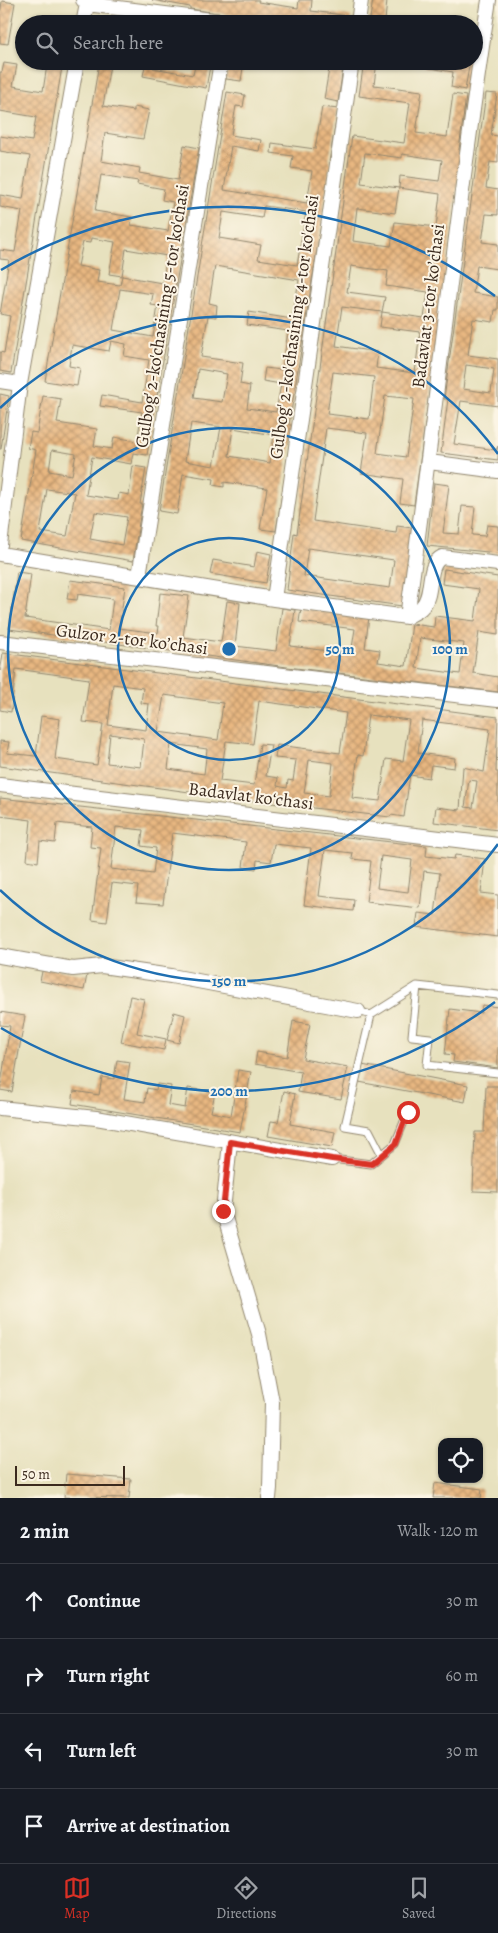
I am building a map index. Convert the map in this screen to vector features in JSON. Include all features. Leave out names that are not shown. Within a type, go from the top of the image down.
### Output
[{"type":"street","points":[[360,15],[362,0]]},
{"type":"street","name":"Badavlat 3-tor koʼchasi","points":[[483,38],[489,0]]},
{"type":"street","points":[[84,15],[85,2],[173,15]]},
{"type":"street","points":[[0,545],[20,384],[75,70]]},
{"type":"street","name":"Gulbog' 2-ko'chasining 5-tor ko'chasi","points":[[139,576],[220,70]]},
{"type":"street","name":"Gulbog' 2-ko'chasining 4-tor ko'chasi","points":[[274,599],[351,70]]},
{"type":"street","name":"Badavlat 3-tor koʼchasi","points":[[407,617],[429,462],[467,141],[478,70]]},
{"type":"street","points":[[0,381],[20,384]]},
{"type":"street","points":[[429,462],[498,471]]},
{"type":"street","points":[[0,554],[274,599],[407,617],[422,608],[430,592],[434,565],[442,557],[498,564]]},
{"type":"street","name":"Gulzor 2-tor koʼchasi","points":[[0,642],[498,700]]},
{"type":"street","name":"Badavlat koʻchasi","points":[[0,785],[498,845]]},
{"type":"street","points":[[0,956],[73,969],[102,966],[171,976],[365,1013]]},
{"type":"street","points":[[0,1108],[96,1118],[332,1159]]},
{"type":"street","points":[[230,1142],[223,1211],[259,1334],[272,1402],[270,1493]]},
{"type":"lane","points":[[417,986],[412,1036],[430,1038],[427,1064],[498,1073]]},
{"type":"lane","points":[[382,1155],[369,1130],[345,1126],[365,1013],[417,986],[498,995]]},
{"type":"lane","points":[[332,1159],[372,1164],[396,1144],[408,1112]]},
{"type":"building","points":[[152,0],[259,0],[258,2],[298,8],[299,0],[312,0],[311,11],[343,15],[231,15],[190,9],[190,7]]},
{"type":"building","points":[[373,0],[387,0],[386,15],[370,15]]},
{"type":"building","points":[[2,1],[15,3],[8,44],[0,43]]},
{"type":"building","points":[[4,63],[15,65],[16,70],[13,86],[43,91],[46,70],[62,70],[11,373],[0,371],[0,352],[4,353],[10,316],[0,314],[9,260],[0,259],[0,250],[15,252],[22,211],[0,207],[0,195],[23,199],[30,156],[0,151],[0,136],[32,141],[36,117],[0,111],[0,72],[2,72]]},
{"type":"building","points":[[98,70],[109,70],[103,106],[134,111],[134,107],[149,110],[143,139],[105,133],[101,161],[140,168],[139,173],[178,180],[184,145],[199,148],[147,455],[133,453],[131,464],[92,457],[86,495],[118,500],[119,493],[129,495],[133,466],[146,468],[133,561],[21,541],[36,450],[28,448],[31,432],[37,433],[43,396],[61,399],[57,423],[97,429],[94,446],[112,449],[114,437],[137,441],[142,412],[100,406],[102,395],[142,402],[149,360],[124,356],[126,344],[111,341],[109,351],[72,345],[69,366],[80,368],[77,386],[45,381]],"holes":[[[101,175],[138,181],[137,184],[164,189],[162,200],[173,202],[168,231],[131,225],[132,217],[95,211]],[[91,238],[115,242],[109,274],[122,276],[120,285],[97,282],[99,270],[78,266],[83,242],[90,243]],[[126,249],[167,256],[162,283],[122,276]],[[120,289],[153,294],[151,305],[158,306],[153,337],[113,330]],[[52,450],[76,454],[72,475],[49,471]],[[47,489],[75,493],[67,536],[40,532]],[[95,512],[127,517],[122,545],[90,539]]]},
{"type":"building","points":[[144,70],[164,70],[193,75],[194,70],[209,70],[206,88],[143,76]]},
{"type":"building","points":[[228,70],[243,70],[241,81],[226,79]]},
{"type":"building","points":[[329,70],[343,70],[338,102],[324,99]]},
{"type":"building","points":[[363,70],[376,70],[374,85],[422,91],[416,133],[447,137],[453,94],[466,96],[459,150],[462,151],[414,505],[400,503],[403,479],[361,473],[367,433],[326,428],[313,521],[396,533],[397,526],[412,528],[402,606],[287,590],[294,533],[297,534],[352,136],[404,143],[410,103],[359,96]],"holes":[[[365,153],[402,158],[402,154],[442,160],[439,181],[400,176],[399,188],[361,183]],[[399,188],[440,194],[436,227],[395,222],[391,246],[353,241],[357,208],[395,213]],[[351,266],[388,271],[386,286],[428,292],[424,318],[382,312],[385,297],[347,292]],[[342,307],[382,312],[380,327],[420,332],[415,373],[376,368],[378,352],[336,346]],[[333,372],[374,377],[369,419],[327,414]],[[385,396],[414,399],[406,457],[377,453]],[[308,548],[394,560],[390,588],[304,576]]]},
{"type":"building","points":[[441,70],[468,70],[465,90],[451,87],[453,72]]},
{"type":"building","points":[[227,92],[245,95],[243,107],[236,106],[231,135],[261,140],[259,151],[231,146],[224,190],[307,203],[312,171],[291,168],[293,156],[271,153],[272,143],[315,149],[322,107],[338,109],[289,425],[293,425],[276,531],[260,529],[267,488],[224,482],[224,487],[213,485],[214,479],[183,474],[177,514],[159,511]],"holes":[[[264,206],[306,212],[297,265],[258,259],[261,245],[219,238],[223,212],[262,218]],[[215,266],[299,280],[292,319],[249,312],[247,325],[288,331],[282,370],[265,368],[263,381],[281,384],[276,412],[247,408],[250,386],[240,384],[243,363],[201,357],[208,316],[216,317],[217,305],[209,303]],[[198,369],[227,374],[222,402],[194,398]],[[191,423],[221,427],[214,466],[185,461]],[[233,428],[274,435],[270,463],[229,456]]]},
{"type":"building","points":[[486,93],[497,94],[491,135],[498,136],[498,163],[490,162],[486,188],[498,190],[498,215],[486,214],[482,242],[498,244],[497,269],[477,266],[473,293],[498,297],[498,310],[495,310],[493,322],[473,319],[468,355],[498,359],[498,406],[461,401],[454,444],[496,450],[498,446],[498,460],[441,453],[448,399],[444,399]],"holes":[[[466,365],[494,369],[491,393],[463,389]]]},
{"type":"building","points":[[0,394],[9,396],[1,449],[0,449]]},
{"type":"building","points":[[434,483],[449,485],[443,533],[459,534],[462,506],[475,507],[472,535],[485,536],[487,525],[498,526],[498,553],[427,546]]},
{"type":"building","points":[[257,551],[271,554],[266,583],[210,574],[213,560],[254,567]]},
{"type":"building","points":[[444,569],[498,577],[498,635],[479,632],[473,673],[498,677],[498,692],[287,667],[9,629],[17,572],[31,574],[25,618],[109,630],[113,599],[78,594],[77,600],[67,599],[70,580],[125,587],[119,628],[158,633],[159,626],[156,626],[160,593],[189,596],[183,637],[221,642],[227,601],[240,603],[235,646],[276,651],[282,608],[295,610],[290,646],[351,654],[355,629],[299,622],[301,608],[369,617],[365,648],[380,650],[378,662],[406,666],[412,624],[434,627],[435,616],[475,621],[479,589],[442,584]],"holes":[[[420,638],[464,643],[460,674],[416,668]]]},
{"type":"building","points":[[3,653],[498,717],[496,772],[498,772],[498,830],[434,822],[436,807],[460,810],[463,767],[484,772],[490,729],[422,720],[418,753],[455,758],[454,768],[431,765],[429,778],[410,775],[404,817],[391,815],[390,817],[262,802],[0,766],[0,741],[9,742],[7,753],[36,756],[41,716],[60,719],[55,759],[97,765],[103,724],[83,722],[89,679],[16,669],[11,712],[0,710],[0,674]],"holes":[[[113,684],[143,688],[141,703],[149,704],[146,730],[108,725]],[[164,695],[223,703],[218,740],[158,732]],[[259,701],[346,713],[340,753],[277,745],[275,758],[296,760],[293,781],[288,780],[287,788],[277,786],[278,778],[266,776],[271,745],[260,744],[254,785],[220,781],[226,741],[253,744]],[[368,715],[409,720],[403,761],[386,759],[380,801],[352,798],[358,755],[363,756]],[[110,734],[144,739],[141,767],[107,763]],[[171,744],[207,749],[204,774],[168,769]],[[309,760],[333,763],[329,796],[304,793]],[[469,780],[477,781],[473,808],[465,807]]]},
{"type":"building","points":[[0,798],[427,846],[426,856],[454,859],[455,855],[485,859],[481,893],[498,895],[498,937],[416,927],[418,913],[435,915],[440,873],[424,871],[420,908],[366,902],[371,861],[352,859],[353,853],[325,850],[319,896],[354,900],[353,911],[304,905],[311,848],[274,844],[271,862],[257,860],[256,869],[243,867],[246,842],[172,833],[163,904],[136,902],[138,886],[112,883],[107,922],[92,920],[101,848],[90,847],[92,827],[57,823],[55,843],[40,841],[38,862],[27,860],[31,820],[0,816]],"holes":[[[116,827],[143,830],[141,846],[156,848],[153,874],[111,869]],[[381,856],[412,860],[408,892],[377,888]]]},
{"type":"building","points":[[43,967],[87,975],[84,990],[40,981]]},
{"type":"building","points":[[130,996],[144,999],[137,1033],[166,1039],[164,1050],[121,1042]]},
{"type":"building","points":[[482,1005],[498,1007],[498,1068],[453,1062],[454,1055],[445,1054],[450,1009],[481,1013]]},
{"type":"building","points":[[0,1012],[25,1016],[12,1092],[0,1090],[10,1026],[0,1025]]},
{"type":"building","points":[[174,1012],[185,1015],[179,1043],[167,1040]]},
{"type":"building","points":[[293,1021],[310,1024],[303,1059],[348,1067],[341,1099],[298,1092],[301,1072],[255,1064],[257,1052],[287,1057]]},
{"type":"building","points":[[117,1060],[130,1062],[124,1099],[145,1102],[147,1088],[156,1090],[157,1084],[171,1086],[168,1105],[185,1108],[188,1088],[215,1092],[211,1112],[231,1116],[238,1070],[251,1072],[240,1132],[72,1104],[74,1091],[99,1095],[102,1077],[114,1079]]},
{"type":"building","points":[[362,1065],[468,1085],[465,1102],[359,1082]]},
{"type":"building","points":[[486,1086],[498,1086],[498,1192],[473,1191],[475,1132],[484,1132]]},
{"type":"building","points":[[284,1091],[295,1094],[290,1124],[335,1132],[332,1147],[268,1136],[271,1121],[278,1122]]},
{"type":"building","points":[[66,1474],[131,1479],[129,1498],[64,1497]]},
{"type":"building","points":[[435,1483],[482,1489],[481,1498],[433,1498]]},
{"type":"route","points":[[223,1211],[230,1142],[372,1164],[396,1144],[408,1112]]}]
